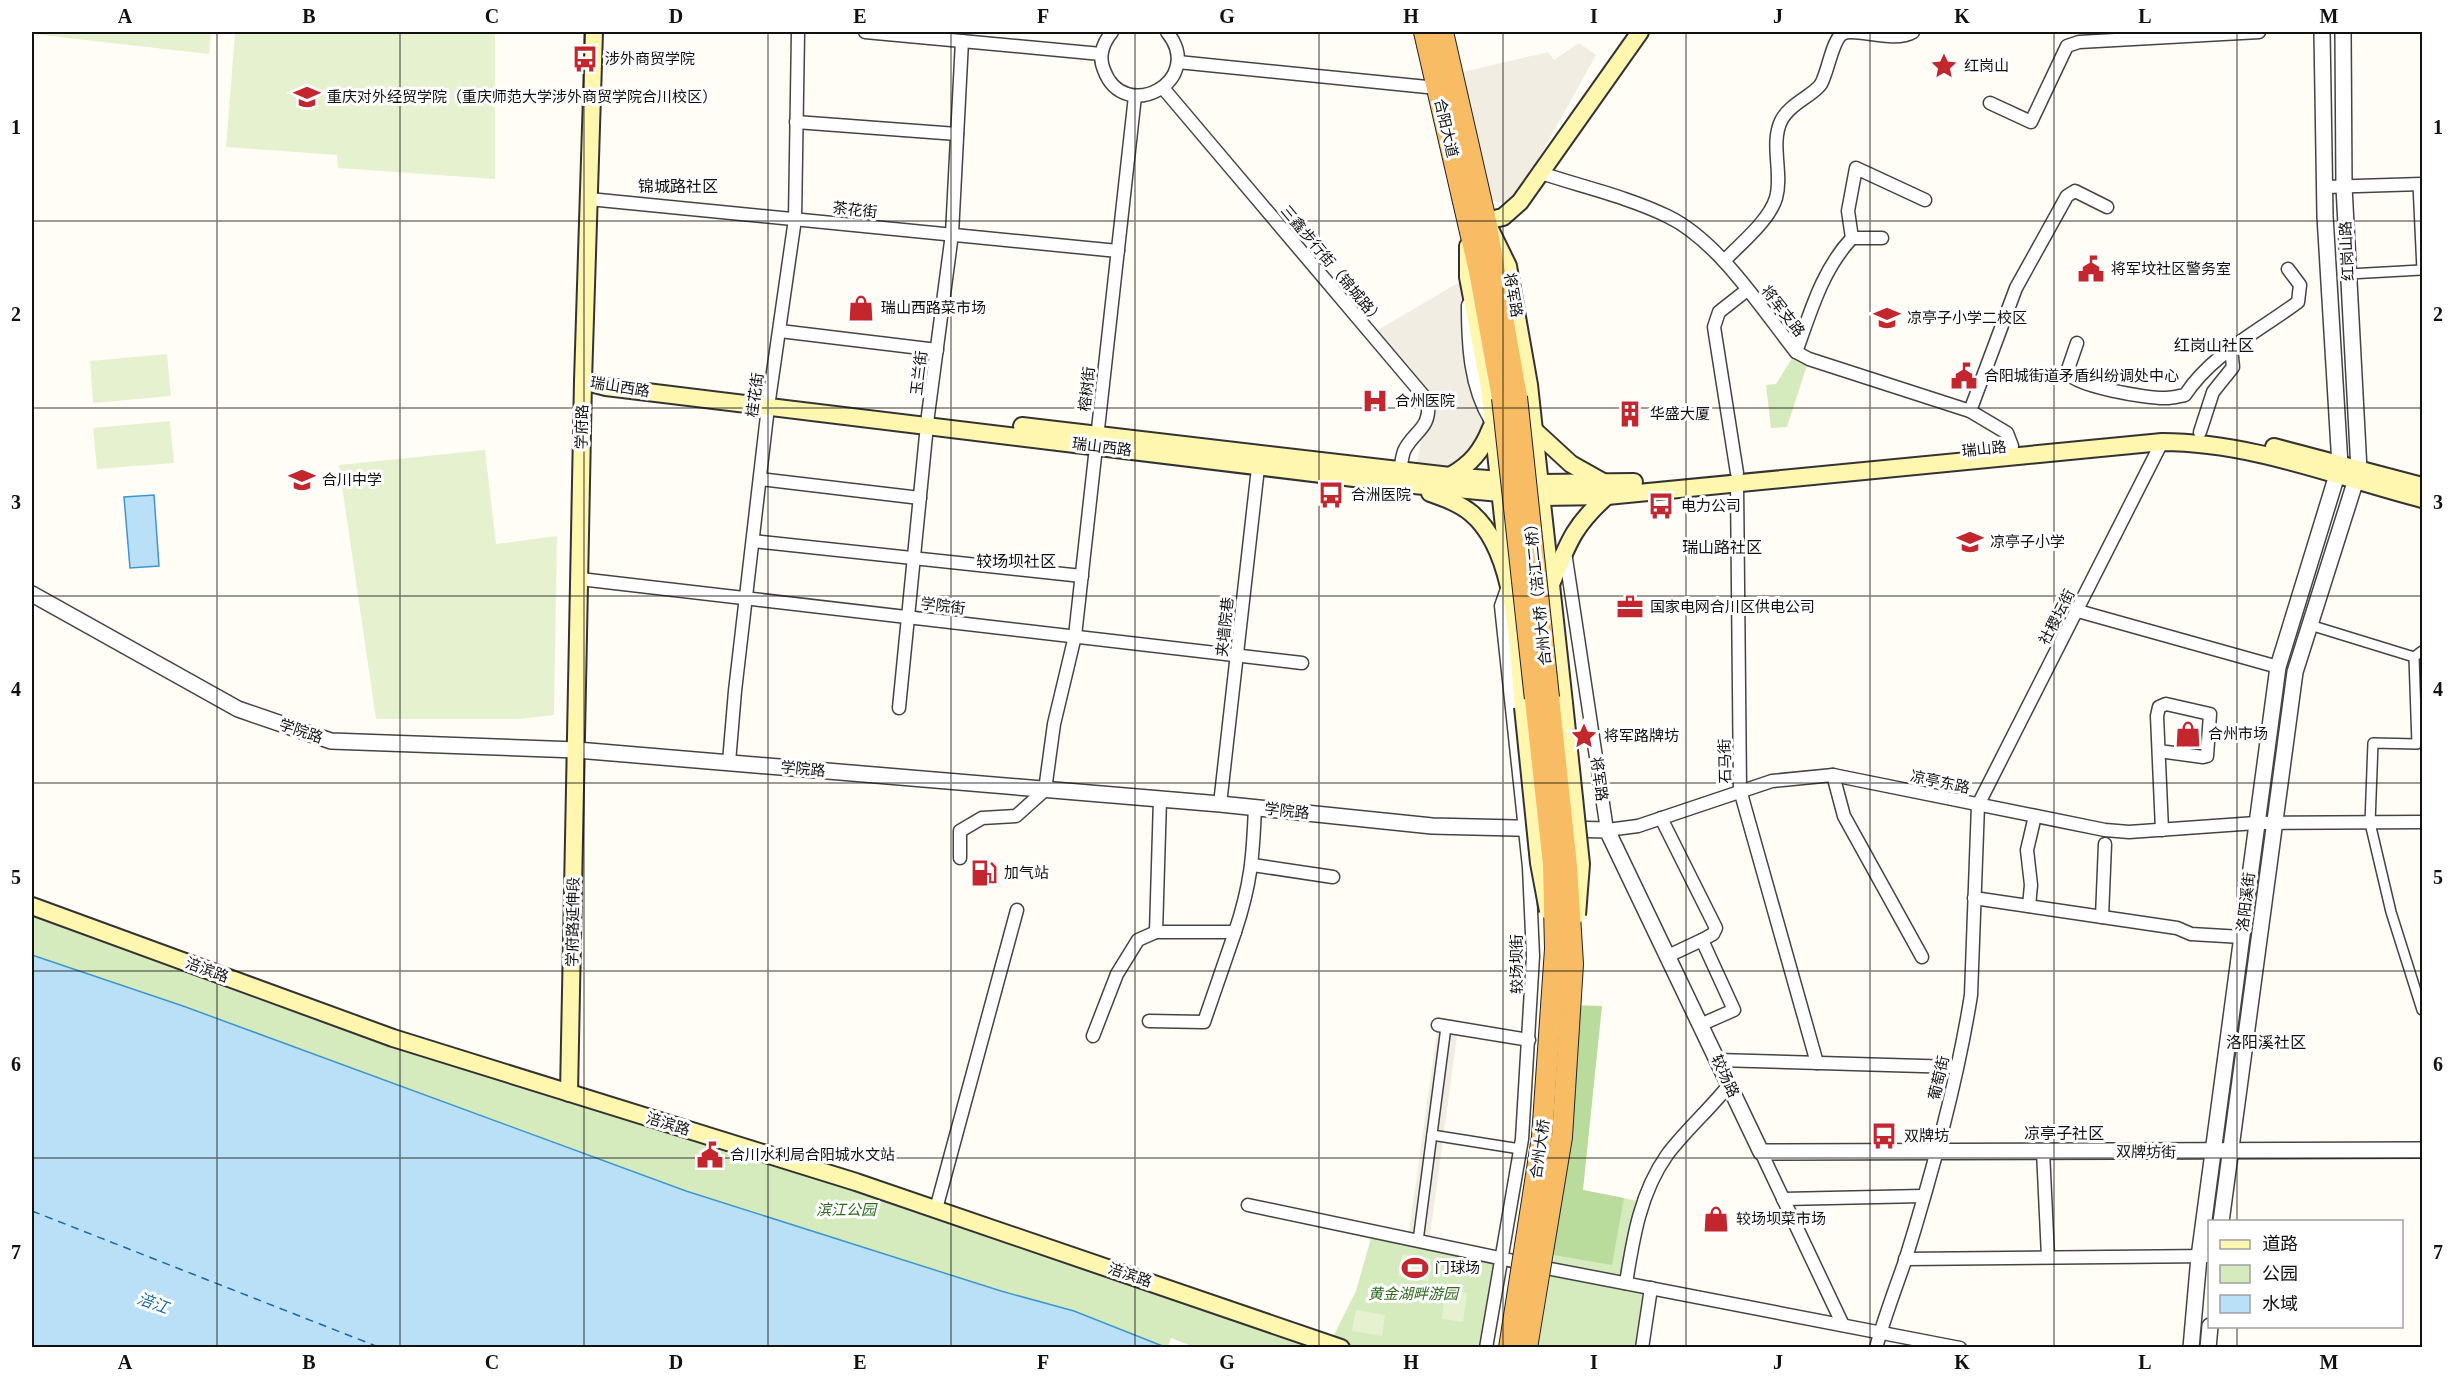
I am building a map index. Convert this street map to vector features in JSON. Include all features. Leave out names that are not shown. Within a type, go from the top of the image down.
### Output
[{"type":"highway","name":"合阳大道","points":[[1424,32],[1437,88],[1477,222]]},
{"type":"highway","name":"合阳大道","points":[[1443,32],[1477,222]]},
{"type":"highway","name":"合州大桥（涪江二桥）","points":[[1477,222],[1510,398],[1567,866],[1573,964]]},
{"type":"highway","name":"合州大桥（涪江二桥）","points":[[1510,398],[1553,864],[1555,949]]},
{"type":"highway","name":"合州大桥","points":[[1509,1347],[1542,1137],[1555,949]]},
{"type":"highway","name":"合州大桥","points":[[1527,1347],[1562,1137],[1573,964]]},
{"type":"main road","name":"学府路","points":[[577,750],[583,381],[594,32]]},
{"type":"main road","points":[[1555,949],[1539,863],[1489,388],[1468,277],[1477,222],[1503,217],[1520,202],[1640,32]]},
{"type":"main road","name":"将军路","points":[[1477,222],[1508,266],[1534,430],[1581,864],[1573,964]]},
{"type":"main road","name":"瑞山西路","points":[[583,381],[606,387],[769,401],[1402,477],[1541,490]]},
{"type":"main road","points":[[1450,476],[1467,466],[1483,448],[1493,425]]},
{"type":"main road","points":[[1534,430],[1571,464],[1607,490],[1572,532],[1552,583]]},
{"type":"main road","name":"瑞山路","points":[[1737,479],[2012,446],[2162,431],[2236,436],[2339,471]]},
{"type":"main road","name":"瑞山路","points":[[1541,490],[1607,490],[2162,442],[2198,442],[2235,447],[2339,471],[2422,499]]},
{"type":"main road","name":"瑞山西路","points":[[1402,477],[1450,476],[1499,487]]},
{"type":"main road","name":"瑞山路","points":[[2357,476],[2422,486]]},
{"type":"main road","points":[[1402,477],[1452,501],[1472,514],[1489,535],[1510,582]]},
{"type":"main road","name":"学府路延伸段","points":[[569,1093],[577,750]]},
{"type":"main road","name":"涪滨路","points":[[32,906],[393,1038],[936,1209],[1341,1347]]},
{"type":"street","name":"桂花街","points":[[729,762],[759,479],[795,219],[798,32]]},
{"type":"street","points":[[865,32],[962,41],[987,37],[1101,54]]},
{"type":"street","points":[[1112,32],[1101,54],[1106,77],[1114,86],[1135,96],[1145,96],[1163,88],[1175,72],[1178,62],[1177,50],[1167,32]]},
{"type":"street","points":[[1724,261],[1771,210],[1777,189],[1778,135],[1781,121],[1806,95],[1820,85],[1839,37],[1847,32],[1900,36],[1913,32]]},
{"type":"street","points":[[1990,103],[2031,122],[2067,46],[2079,42],[2259,32]]},
{"type":"street","name":"红岗山路","points":[[2322,32],[2325,187],[2339,471]]},
{"type":"street","name":"红岗山路","points":[[2343,32],[2344,187],[2357,476]]},
{"type":"street","name":"玉兰街","points":[[899,708],[928,421],[952,234],[962,41]]},
{"type":"street","points":[[1178,62],[1437,88]]},
{"type":"street","name":"三鑫步行街（锦城路）","points":[[1163,88],[1428,401],[1429,414],[1424,426],[1404,451],[1402,477]]},
{"type":"street","name":"榕树街","points":[[1045,790],[1054,724],[1075,636],[1135,96]]},
{"type":"street","points":[[796,122],[957,135]]},
{"type":"street","points":[[1852,238],[1848,211],[1856,168],[1925,200]]},
{"type":"street","name":"将军支路","points":[[1541,173],[1667,216],[1724,261],[1796,352],[1809,359],[1970,411],[2007,433],[2012,446]]},
{"type":"street","points":[[2325,187],[2420,184],[2422,270],[2349,274]]},
{"type":"street","points":[[1970,411],[2016,288],[2067,196],[2075,191],[2107,207]]},
{"type":"street","name":"茶花街","points":[[589,199],[1118,251]]},
{"type":"street","points":[[1796,352],[1825,274],[1836,256],[1852,238],[1882,238]]},
{"type":"street","points":[[2077,343],[2067,372],[2070,378],[2084,384],[2166,399],[2185,395],[2198,375],[2231,348],[2298,302],[2300,285],[2288,269]]},
{"type":"street","name":"石马街","points":[[1747,290],[1719,312],[1714,327],[1737,479],[1740,790],[1817,1063]]},
{"type":"street","points":[[780,331],[937,350]]},
{"type":"street","points":[[2200,432],[2213,393],[2233,367],[2231,348]]},
{"type":"street","name":"社稷坛街","points":[[1978,805],[2162,442]]},
{"type":"street","name":"夹墙院巷","points":[[1220,804],[1259,460]]},
{"type":"street","name":"洛阳溪街","points":[[2191,1347],[2204,1256],[2213,1153],[2278,667],[2339,471]]},
{"type":"street","name":"洛阳溪街","points":[[2221,1220],[2295,672],[2357,476]]},
{"type":"street","points":[[759,479],[920,498]]},
{"type":"street","points":[[753,540],[1082,576]]},
{"type":"street","name":"将军路","points":[[1565,551],[1607,830]]},
{"type":"street","name":"学院街","points":[[580,579],[1302,663]]},
{"type":"street","name":"较场坝街","points":[[1486,1347],[1520,1149],[1533,956],[1525,828],[1501,606],[1510,582]]},
{"type":"street","name":"学院路","points":[[32,594],[238,709],[331,741],[577,750],[1255,807],[1432,826],[1607,830]]},
{"type":"street","points":[[2078,610],[2278,667]]},
{"type":"street","points":[[2310,625],[2418,654],[2417,744],[2373,743],[2370,823],[2391,912],[2422,1010]]},
{"type":"street","points":[[2159,752],[2207,756],[2210,714],[2161,705],[2157,716],[2162,830]]},
{"type":"street","points":[[1833,775],[1844,816],[1922,957]]},
{"type":"street","name":"凉亭东路","points":[[1607,830],[1638,826],[1740,790],[1789,778],[1833,775],[2105,830],[2162,830],[2256,823],[2422,822]]},
{"type":"street","points":[[960,858],[960,831],[982,818],[1016,816],[1045,790]]},
{"type":"street","points":[[1156,932],[1160,799]]},
{"type":"street","name":"葡萄街","points":[[1876,1347],[1905,1259],[1936,1152],[1971,995],[1978,805]]},
{"type":"street","points":[[1149,1021],[1204,1022],[1248,892],[1253,865],[1255,807]]},
{"type":"street","points":[[2029,906],[2031,885],[2027,850],[2035,816]]},
{"type":"street","points":[[1661,818],[1716,928],[1713,934],[1668,956]]},
{"type":"street","name":"较场路","points":[[1607,830],[1842,1323]]},
{"type":"street","points":[[2102,917],[2105,844]]},
{"type":"street","points":[[1253,865],[1333,877]]},
{"type":"street","points":[[1974,898],[2177,928],[2191,934],[2242,937]]},
{"type":"street","points":[[936,1209],[1017,910]]},
{"type":"street","points":[[1093,1036],[1117,974],[1138,940],[1156,932],[1235,932]]},
{"type":"street","points":[[1701,1025],[1734,1010],[1702,940]]},
{"type":"street","points":[[1418,1241],[1432,1135],[1442,1026],[1529,1040]]},
{"type":"street","points":[[1717,1060],[1956,1067]]},
{"type":"street","points":[[1626,1283],[1643,1202],[1667,1155],[1707,1113],[1729,1085]]},
{"type":"street","points":[[1432,1135],[1520,1149]]},
{"type":"street","name":"双牌坊街","points":[[1761,1152],[2229,1153],[2422,1150]]},
{"type":"street","points":[[2043,1151],[2048,1257]]},
{"type":"street","points":[[1784,1198],[1923,1196]]},
{"type":"street","points":[[1248,1205],[1651,1288],[1881,1330],[1960,1347]]},
{"type":"street","points":[[1905,1259],[2204,1256]]},
{"type":"street","points":[[1642,1347],[1651,1288]]},
{"type":"street","points":[[2208,1347],[2210,1328]]},
{"type":"green space","points":[[32,32],[211,32],[209,54],[32,34]]},
{"type":"green space","points":[[235,32],[495,32],[495,179],[338,168],[337,155],[226,147]]},
{"type":"green space","points":[[1796,352],[1809,359],[1787,427],[1771,428],[1766,385],[1776,384]]},
{"type":"green space","points":[[167,354],[171,396],[93,403],[90,361]]},
{"type":"green space","points":[[170,421],[174,463],[97,469],[93,428]]},
{"type":"green space","points":[[485,450],[496,544],[557,536],[554,715],[518,719],[376,719],[339,465]]},
{"type":"green space","name":"滨江公园","points":[[32,906],[393,1038],[1330,1343],[1356,1291],[1373,1231],[1502,1258],[1486,1347],[1197,1348],[1171,1338],[1168,1347],[1165,1347],[1074,1311],[1001,1291],[686,1191],[183,1006],[32,955]]},
{"type":"green space","points":[[1571,1005],[1602,1006],[1583,1190],[1624,1198],[1612,1265],[1542,1253]]},
{"type":"green space","points":[[1566,1187],[1643,1202],[1626,1283],[1651,1288],[1642,1347],[1538,1348]]},
{"type":"green space","name":"门球场","points":[[1402,1254],[1431,1259],[1428,1281],[1398,1276]]},
{"type":"green space","name":"门球场","points":[[1445,1290],[1467,1293],[1463,1322],[1442,1319]]},
{"type":"green space","points":[[1356,1310],[1385,1315],[1382,1336],[1352,1331]]},
{"type":"shaded area","points":[[1579,43],[1596,55],[1530,174],[1509,203],[1496,202],[1486,196],[1458,73],[1548,52],[1554,60]]},
{"type":"shaded area","points":[[1468,277],[1493,425],[1450,476],[1417,463],[1428,401],[1371,334]]},
{"type":"shaded area","points":[[1438,1025],[1458,1029],[1429,1243],[1408,1239]]},
{"type":"water","points":[[154,495],[159,566],[130,568],[124,497]]},
{"type":"water","name":"涪江","points":[[32,955],[183,1006],[686,1191],[1001,1291],[1074,1311],[1165,1347],[32,1347]]},
{"type":"ferry route","points":[[32,1211],[381,1348]]},
{"type":"place","name":"涉外商贸学院","points":[[585,59]]},
{"type":"place","name":"红岗山","points":[[1944,66]]},
{"type":"place","name":"重庆对外经贸学院（重庆师范大学涉外商贸学院合川校区）","points":[[307,97]]},
{"type":"place","name":"将军坟社区警务室","points":[[2091,269]]},
{"type":"place","name":"瑞山西路菜市场","points":[[861,308]]},
{"type":"place","name":"凉亭子小学二校区","points":[[1887,318]]},
{"type":"place","name":"合阳城街道矛盾纠纷调处中心","points":[[1964,376]]},
{"type":"place","name":"合州医院","points":[[1375,401]]},
{"type":"place","name":"华盛大厦","points":[[1630,414]]},
{"type":"place","name":"合川中学","points":[[302,480]]},
{"type":"place","name":"合洲医院","points":[[1331,495]]},
{"type":"place","name":"电力公司","points":[[1661,506]]},
{"type":"place","name":"凉亭子小学","points":[[1970,542]]},
{"type":"place","name":"国家电网合川区供电公司","points":[[1630,607]]},
{"type":"place","name":"合州市场","points":[[2188,734]]},
{"type":"place","name":"将军路牌坊","points":[[1584,736]]},
{"type":"place","name":"加气站","points":[[984,873]]},
{"type":"place","name":"双牌坊","points":[[1884,1136]]},
{"type":"place","name":"合川水利局合阳城水文站","points":[[710,1155]]},
{"type":"place","name":"较场坝菜市场","points":[[1716,1219]]},
{"type":"place","name":"门球场","points":[[1415,1268]]},
{"type":"district","name":"锦城路社区","points":[[678,186]]},
{"type":"district","name":"红岗山社区","points":[[2214,345]]},
{"type":"district","name":"瑞山路社区","points":[[1722,547]]},
{"type":"district","name":"较场坝社区","points":[[1016,561]]},
{"type":"district","name":"洛阳溪社区","points":[[2266,1042]]},
{"type":"district","name":"凉亭子社区","points":[[2064,1133]]},
{"type":"park label","name":"黄金湖畔游园","points":[[1413,1294]]}]
